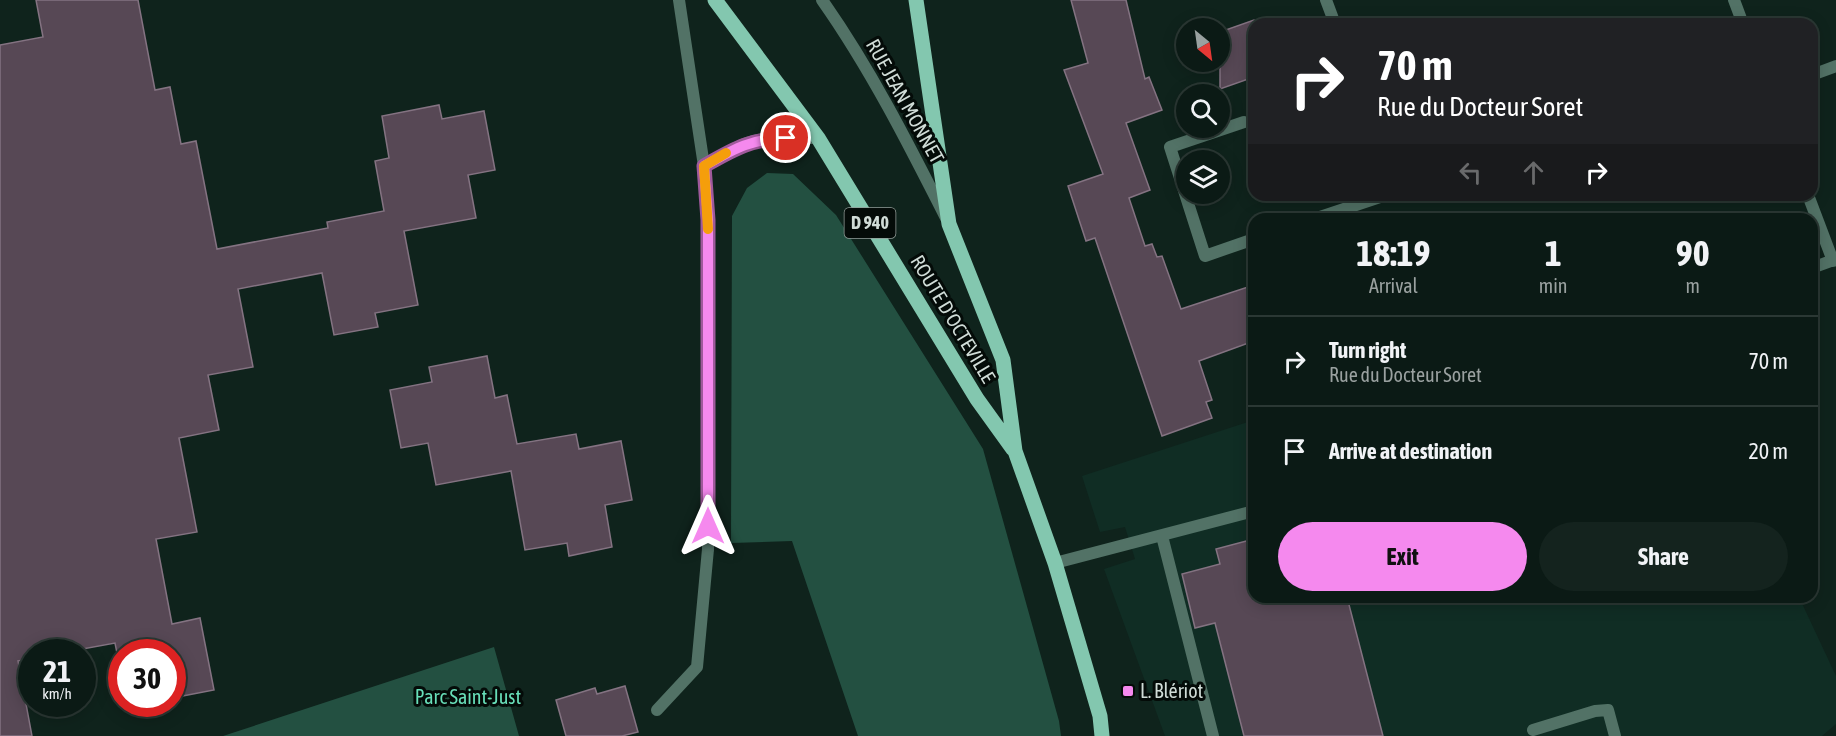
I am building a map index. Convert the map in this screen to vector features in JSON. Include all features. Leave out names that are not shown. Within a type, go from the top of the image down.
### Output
[{"type":"main road","name":"ROUTE D'OCTEVILLE","points":[[715,0],[818,138],[978,399],[1015,452]]},
{"type":"main road","name":"ROUTE D'OCTEVILLE","points":[[916,0],[949,224],[1003,360],[1015,452],[1055,563],[1100,716],[1102,736]]},
{"type":"street","points":[[657,710],[697,667],[708,549],[708,220],[704,166],[679,0]]},
{"type":"street","name":"RUE JEAN MONNET","points":[[822,0],[896,120],[949,224]]},
{"type":"street","points":[[1326,0],[1333,18]]},
{"type":"street","points":[[1734,0],[1741,18]]},
{"type":"street","points":[[1818,73],[1836,66]]},
{"type":"street","points":[[1244,122],[1170,147],[1205,256],[1248,241]]},
{"type":"street","points":[[704,166],[741,145],[755,141],[770,138],[818,138]]},
{"type":"street","points":[[1332,213],[1368,201]]},
{"type":"street","points":[[1818,220],[1834,260],[1818,266]]},
{"type":"street","points":[[1055,563],[1248,513]]},
{"type":"street","points":[[1162,536],[1213,736]]},
{"type":"street","points":[[1533,730],[1595,711],[1608,710],[1615,736]]},
{"type":"shaded area","points":[[1248,422],[1248,603],[1802,603],[1836,676],[1836,724],[1822,736],[1165,736],[1104,569],[1135,559],[1125,527],[1100,532],[1082,476]]},
{"type":"green space","points":[[767,173],[793,174],[836,215],[983,449],[1059,721],[1061,736],[858,736],[792,541],[731,543],[732,216],[747,188]]},
{"type":"green space","name":"Parc Saint-Just","points":[[494,647],[519,736],[223,736]]},
{"type":"building","points":[[36,0],[138,0],[155,90],[170,87],[181,144],[196,141],[217,249],[328,228],[327,222],[384,211],[375,161],[389,158],[382,116],[439,105],[442,119],[484,111],[495,170],[468,175],[476,218],[404,231],[418,305],[375,313],[378,327],[334,335],[322,273],[238,289],[253,367],[208,375],[219,430],[179,438],[197,532],[156,539],[172,624],[200,618],[214,690],[186,695],[186,639],[108,639],[108,644],[96,646],[96,639],[18,639],[18,717],[28,717],[32,736],[0,736],[0,45],[43,37]]},
{"type":"building","points":[[1071,0],[1126,0],[1145,79],[1149,77],[1162,110],[1126,123],[1150,190],[1129,198],[1145,246],[1152,244],[1157,257],[1162,256],[1181,309],[1248,287],[1248,343],[1199,361],[1212,400],[1206,402],[1212,418],[1162,436],[1095,238],[1086,241],[1068,186],[1103,174],[1064,70],[1088,63]]},
{"type":"building","points":[[1248,22],[1248,79],[1230,85],[1220,84],[1220,72],[1230,72],[1230,28]]},
{"type":"building","points":[[487,356],[495,398],[507,395],[517,444],[576,434],[579,449],[621,441],[632,500],[605,505],[612,547],[569,556],[567,543],[525,550],[511,471],[436,485],[428,443],[401,448],[390,390],[432,382],[429,367]]},
{"type":"building","points":[[1248,541],[1248,603],[1349,603],[1383,736],[1244,736],[1215,623],[1195,628],[1182,574],[1220,564],[1216,549]]},
{"type":"building","points":[[625,686],[638,732],[622,736],[566,736],[556,700],[595,688],[597,694]]},
{"type":"slow traffic","points":[[708,229],[704,166],[726,153]]},
{"type":"place","name":"L. Blériot","points":[[1128,691]]},
{"type":"route","points":[[708,526],[708,220],[704,166],[741,145],[770,138],[786,138]]}]
